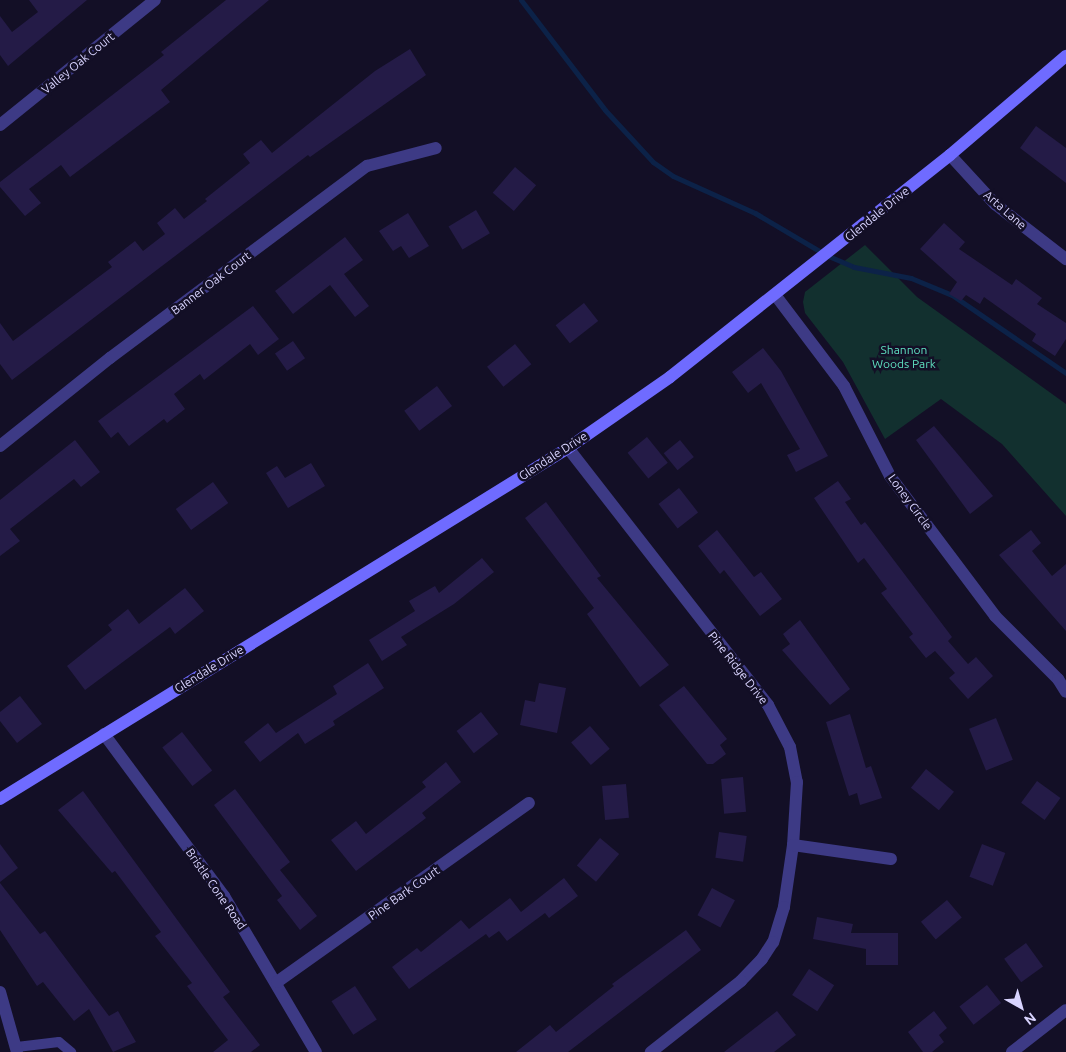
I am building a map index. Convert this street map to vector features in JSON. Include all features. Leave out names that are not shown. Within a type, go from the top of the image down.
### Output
[{"type":"street","name":"Valley Oak Court","points":[[0,125],[155,0]]},
{"type":"street","name":"Glendale Drive","points":[[0,799],[568,448],[670,377],[776,296],[950,155],[1066,56]]},
{"type":"street","name":"Banner Oak Court","points":[[0,446],[110,358],[367,166],[436,148]]},
{"type":"street","name":"Arta Lane","points":[[950,155],[995,204],[1066,259]]},
{"type":"street","name":"Loney Circle","points":[[776,296],[844,386],[890,476],[996,616],[1058,679],[1066,692]]},
{"type":"street","name":"Pine Ridge Drive","points":[[568,448],[768,705],[790,747],[797,782],[793,845],[784,906],[773,942],[762,959],[741,981],[651,1052]]},
{"type":"street","name":"Bristle Cone Road","points":[[104,734],[224,896],[277,982],[316,1052]]},
{"type":"street","name":"Pine Bark Court","points":[[277,982],[529,804]]},
{"type":"street","points":[[793,845],[891,859]]},
{"type":"street","points":[[0,992],[17,1050]]},
{"type":"street","points":[[1012,1052],[1066,1010]]},
{"type":"lane","points":[[17,1050],[59,1042],[71,1052]]},
{"type":"green space","name":"Shannon Woods Park","points":[[865,245],[917,297],[1066,404],[1066,516],[1002,444],[941,399],[885,439],[843,362],[805,313],[803,302],[805,292]]},
{"type":"building","points":[[29,0],[87,0],[8,66],[0,55],[0,16],[12,32],[38,12]]},
{"type":"building","points":[[226,0],[269,0],[161,90],[170,102],[70,177],[61,165],[29,189],[41,203],[25,216],[0,187],[0,182],[164,55],[161,52]]},
{"type":"building","points":[[410,49],[426,75],[310,157],[308,155],[12,380],[0,364],[0,323],[13,341],[112,267],[108,262],[135,241],[143,251],[165,234],[157,223],[175,208],[184,219],[207,201],[205,199],[250,163],[243,154],[261,140],[272,153],[375,71]]},
{"type":"building","points":[[1036,126],[1066,148],[1066,183],[1020,148]]},
{"type":"building","points":[[515,167],[536,185],[514,211],[493,193]]},
{"type":"building","points":[[476,210],[490,233],[462,250],[449,226]]},
{"type":"building","points":[[408,213],[429,246],[409,258],[401,246],[393,251],[379,231]]},
{"type":"building","points":[[944,223],[965,242],[959,249],[1012,285],[1016,279],[1042,298],[1037,304],[1066,323],[1066,339],[1055,356],[1032,341],[1036,334],[984,297],[980,304],[966,295],[961,301],[949,294],[957,282],[920,249]]},
{"type":"building","points":[[345,237],[363,260],[344,274],[369,306],[355,317],[330,285],[293,314],[275,291]]},
{"type":"building","points":[[584,303],[598,321],[570,343],[556,325]]},
{"type":"building","points":[[253,306],[279,339],[258,355],[250,344],[204,380],[200,374],[174,394],[185,409],[167,423],[164,419],[129,446],[118,432],[111,438],[98,421]]},
{"type":"building","points":[[293,341],[305,358],[287,371],[275,354]]},
{"type":"building","points":[[515,344],[531,364],[503,387],[487,367]]},
{"type":"building","points":[[763,348],[781,371],[828,456],[796,472],[787,455],[800,449],[761,383],[748,393],[732,372]]},
{"type":"building","points":[[437,386],[452,406],[419,431],[404,411]]},
{"type":"building","points":[[934,426],[993,496],[970,514],[916,440]]},
{"type":"building","points":[[647,437],[668,463],[648,478],[628,453]]},
{"type":"building","points":[[75,440],[100,472],[81,487],[74,479],[10,529],[20,541],[0,556],[0,500]]},
{"type":"building","points":[[680,440],[694,457],[678,470],[664,453]]},
{"type":"building","points":[[311,463],[325,486],[288,508],[266,473],[277,466],[285,478]]},
{"type":"building","points":[[838,481],[851,499],[845,502],[861,525],[865,522],[952,637],[948,641],[968,664],[976,657],[993,676],[968,699],[949,678],[955,673],[935,651],[926,658],[909,637],[913,634],[881,593],[887,589],[864,558],[858,563],[814,498]]},
{"type":"building","points":[[213,482],[228,503],[191,530],[176,509]]},
{"type":"building","points":[[679,488],[698,512],[678,528],[659,504]]},
{"type":"building","points":[[546,502],[601,576],[597,578],[669,665],[640,687],[587,614],[594,608],[525,518]]},
{"type":"building","points":[[717,530],[754,577],[761,572],[782,599],[760,616],[724,570],[720,574],[698,546]]},
{"type":"building","points":[[1031,530],[1041,543],[1032,551],[1052,576],[1066,564],[1066,631],[999,555]]},
{"type":"building","points":[[482,558],[494,572],[454,604],[401,637],[407,645],[382,661],[369,640],[415,611],[409,601],[435,586],[439,593]]},
{"type":"building","points":[[185,588],[204,611],[175,634],[170,627],[85,690],[67,666],[112,630],[108,625],[128,609],[139,624]]},
{"type":"building","points":[[800,620],[850,689],[830,705],[782,650],[790,644],[783,634]]},
{"type":"building","points":[[368,663],[384,688],[333,721],[335,725],[305,744],[298,733],[260,762],[244,742],[268,723],[276,733],[337,694],[333,686]]},
{"type":"building","points":[[539,683],[566,688],[557,733],[520,725],[525,700],[535,702]]},
{"type":"building","points":[[684,686],[727,739],[720,745],[726,754],[713,764],[707,764],[659,705]]},
{"type":"building","points":[[20,696],[42,724],[17,743],[0,721],[0,712]]},
{"type":"building","points":[[481,712],[498,734],[474,753],[457,731]]},
{"type":"building","points":[[850,714],[866,768],[871,766],[882,798],[860,805],[857,793],[849,796],[826,722]]},
{"type":"building","points":[[996,718],[1013,760],[986,771],[969,729]]},
{"type":"building","points":[[590,726],[610,749],[591,765],[571,742]]},
{"type":"building","points":[[182,732],[212,771],[192,786],[162,747]]},
{"type":"building","points":[[446,762],[461,782],[422,813],[426,818],[356,871],[331,840],[356,821],[366,834],[426,787],[422,782]]},
{"type":"building","points":[[926,769],[954,792],[939,810],[911,788]]},
{"type":"building","points":[[743,777],[746,812],[724,814],[721,779]]},
{"type":"building","points":[[1037,781],[1060,798],[1045,820],[1021,803]]},
{"type":"building","points":[[626,784],[629,818],[605,820],[602,786]]},
{"type":"building","points":[[235,789],[290,862],[280,870],[317,916],[300,930],[277,900],[282,896],[214,805]]},
{"type":"building","points":[[83,791],[230,992],[223,997],[260,1045],[251,1052],[213,1052],[228,1040],[187,986],[192,983],[155,936],[161,932],[115,871],[112,873],[58,810]]},
{"type":"building","points":[[719,832],[747,836],[743,862],[715,858]]},
{"type":"building","points":[[600,838],[619,854],[596,882],[577,866]]},
{"type":"building","points":[[0,844],[18,868],[0,882]]},
{"type":"building","points":[[982,844],[1005,853],[993,886],[969,877]]},
{"type":"building","points":[[564,878],[578,896],[549,918],[545,913],[507,941],[499,931],[489,938],[486,934],[409,989],[392,967],[417,948],[421,952],[461,920],[469,929],[510,898],[521,912]]},
{"type":"building","points":[[0,883],[40,934],[45,931],[109,1016],[118,1011],[136,1042],[113,1052],[89,1009],[74,1021],[43,982],[37,986],[0,930]]},
{"type":"building","points":[[712,888],[735,900],[720,928],[697,915]]},
{"type":"building","points":[[947,900],[962,918],[936,939],[921,922]]},
{"type":"building","points":[[817,917],[853,924],[851,933],[898,933],[898,965],[866,965],[866,949],[813,939]]},
{"type":"building","points":[[686,930],[701,950],[568,1052],[516,1052],[550,1025],[556,1032],[614,986],[612,984]]},
{"type":"building","points":[[1026,943],[1043,966],[1021,982],[1004,959]]},
{"type":"building","points":[[809,969],[834,985],[817,1011],[792,995]]},
{"type":"building","points":[[987,985],[1001,1003],[974,1025],[959,1007]]},
{"type":"building","points":[[355,986],[377,1020],[353,1035],[332,1001]]},
{"type":"building","points":[[777,1011],[796,1035],[774,1052],[724,1052]]},
{"type":"building","points":[[934,1011],[947,1028],[939,1035],[944,1042],[932,1052],[923,1052],[908,1032]]},
{"type":"waterway","points":[[521,0],[605,110],[653,162],[673,176],[755,213],[826,255],[854,267],[911,278],[952,295],[1066,373]]}]
